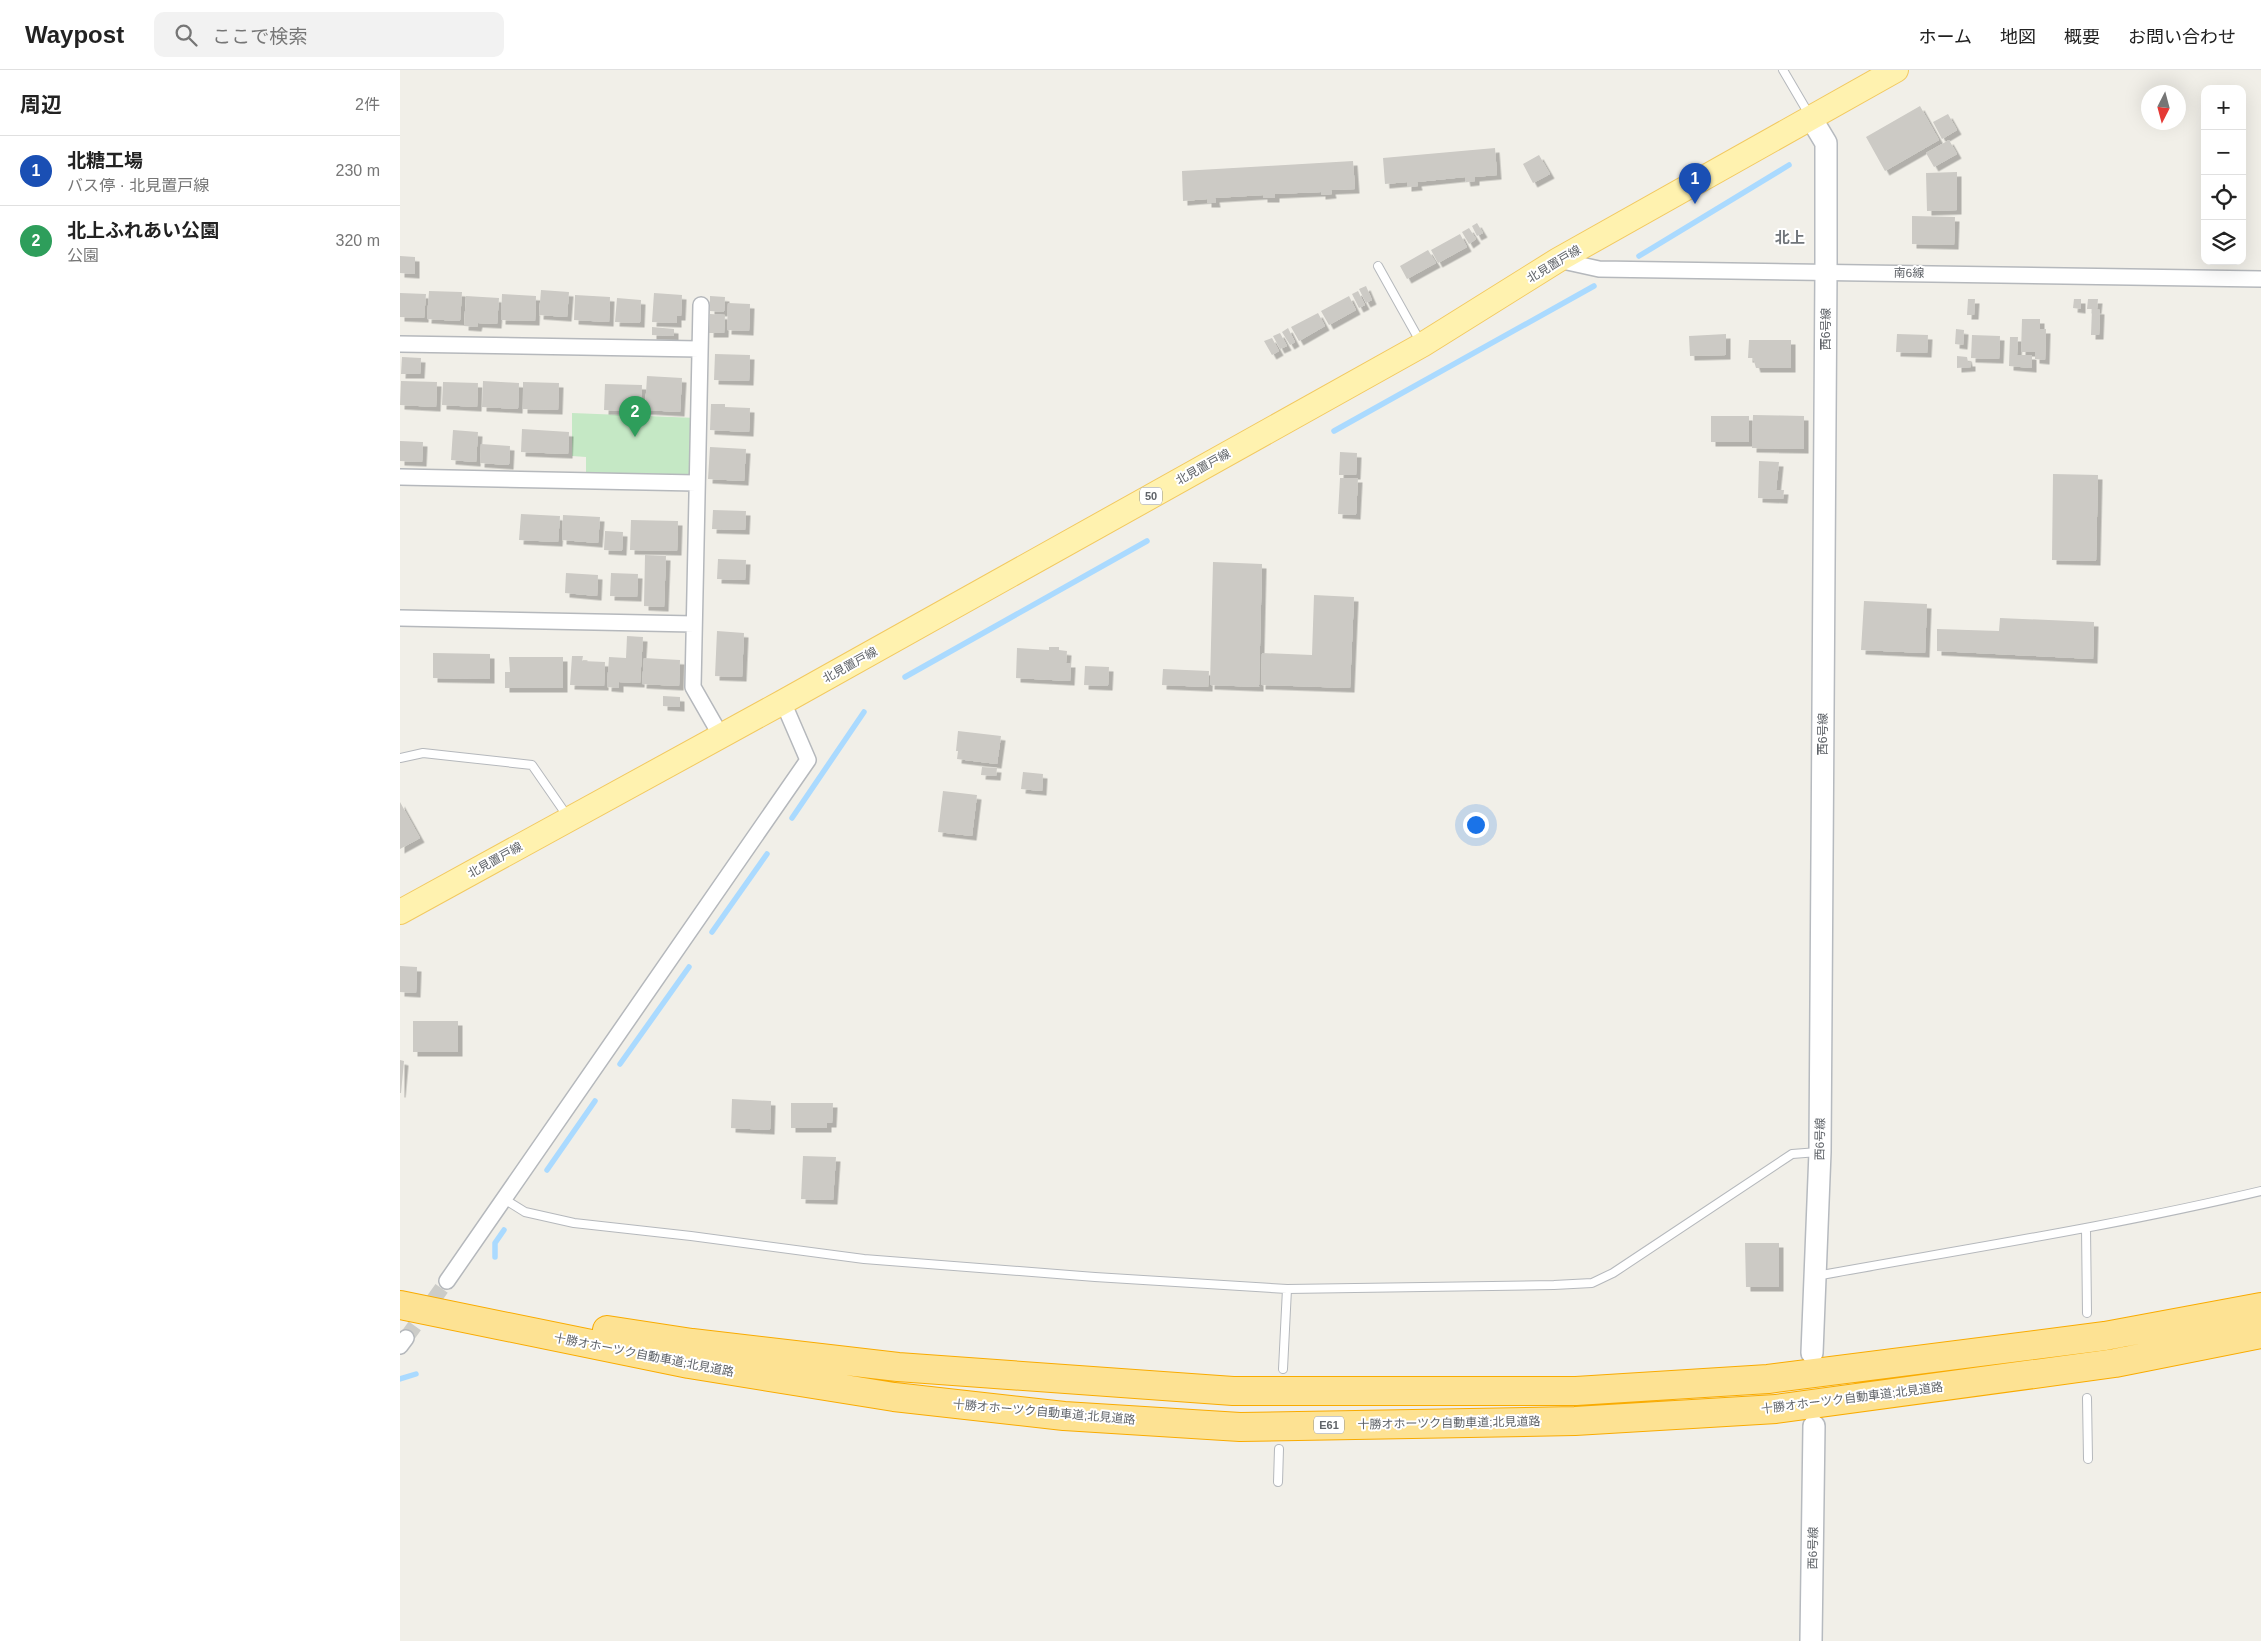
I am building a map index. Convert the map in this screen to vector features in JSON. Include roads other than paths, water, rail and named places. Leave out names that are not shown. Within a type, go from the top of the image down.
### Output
[{"type":"highway","name":"十勝オホーツク自動車道;北見道路","points":[[400,1303],[532,1319],[692,1343],[898,1367],[1233,1392],[1576,1392],[1768,1379],[2105,1336],[2261,1307]]},
{"type":"highway","name":"十勝オホーツク自動車道;北見道路","points":[[400,1303],[689,1364],[894,1397],[1064,1416],[1240,1427],[1575,1421],[1776,1409],[2115,1363],[2261,1334]]},
{"type":"main road","name":"北見置戸線","points":[[400,912],[783,702],[1422,345],[1558,260],[1896,70]]},
{"type":"street","name":"西6号線","points":[[1811,118],[1826,143],[1820,1152],[1812,1353]]},
{"type":"street","name":"南6線","points":[[1558,260],[1599,269],[2261,279]]},
{"type":"street","points":[[701,305],[692,686],[720,736]]},
{"type":"street","points":[[400,344],[699,349]]},
{"type":"street","points":[[400,477],[696,483]]},
{"type":"street","points":[[400,618],[694,624]]},
{"type":"street","points":[[447,1281],[808,760],[783,702]]},
{"type":"street","name":"西6号線","points":[[1812,1641],[1814,1426]]},
{"type":"lane","points":[[1783,70],[1811,118]]},
{"type":"lane","points":[[1378,266],[1422,345]]},
{"type":"lane","points":[[400,758],[422,753],[532,765],[569,819]]},
{"type":"lane","points":[[504,1199],[525,1212],[574,1223],[864,1259],[1095,1277],[1288,1288],[1592,1283],[1613,1273],[1792,1154],[1820,1152]]},
{"type":"lane","points":[[1816,1276],[2086,1228],[2184,1209],[2261,1191]]},
{"type":"lane","points":[[2086,1228],[2087,1313]]},
{"type":"lane","points":[[1283,1368],[1288,1288]]},
{"type":"lane","points":[[2087,1398],[2088,1459]]},
{"type":"lane","points":[[1278,1482],[1279,1449]]},
{"type":"waterway","points":[[1639,256],[1789,165]]},
{"type":"waterway","points":[[1334,431],[1594,286]]},
{"type":"waterway","points":[[905,677],[1147,541]]},
{"type":"waterway","points":[[792,818],[864,712]]},
{"type":"waterway","points":[[712,932],[767,854]]},
{"type":"waterway","points":[[620,1064],[689,967]]},
{"type":"waterway","points":[[547,1170],[595,1101]]},
{"type":"waterway","points":[[495,1257],[495,1243],[504,1230]]},
{"type":"waterway","points":[[400,1379],[416,1374]]},
{"type":"tunnel","points":[[406,1338],[447,1281]]},
{"type":"place","name":"北糖工場","points":[[1695,204]]},
{"type":"place","name":"北上ふれあい公園","points":[[635,437]]},
{"type":"district","name":"北上","points":[[1790,238]]}]
